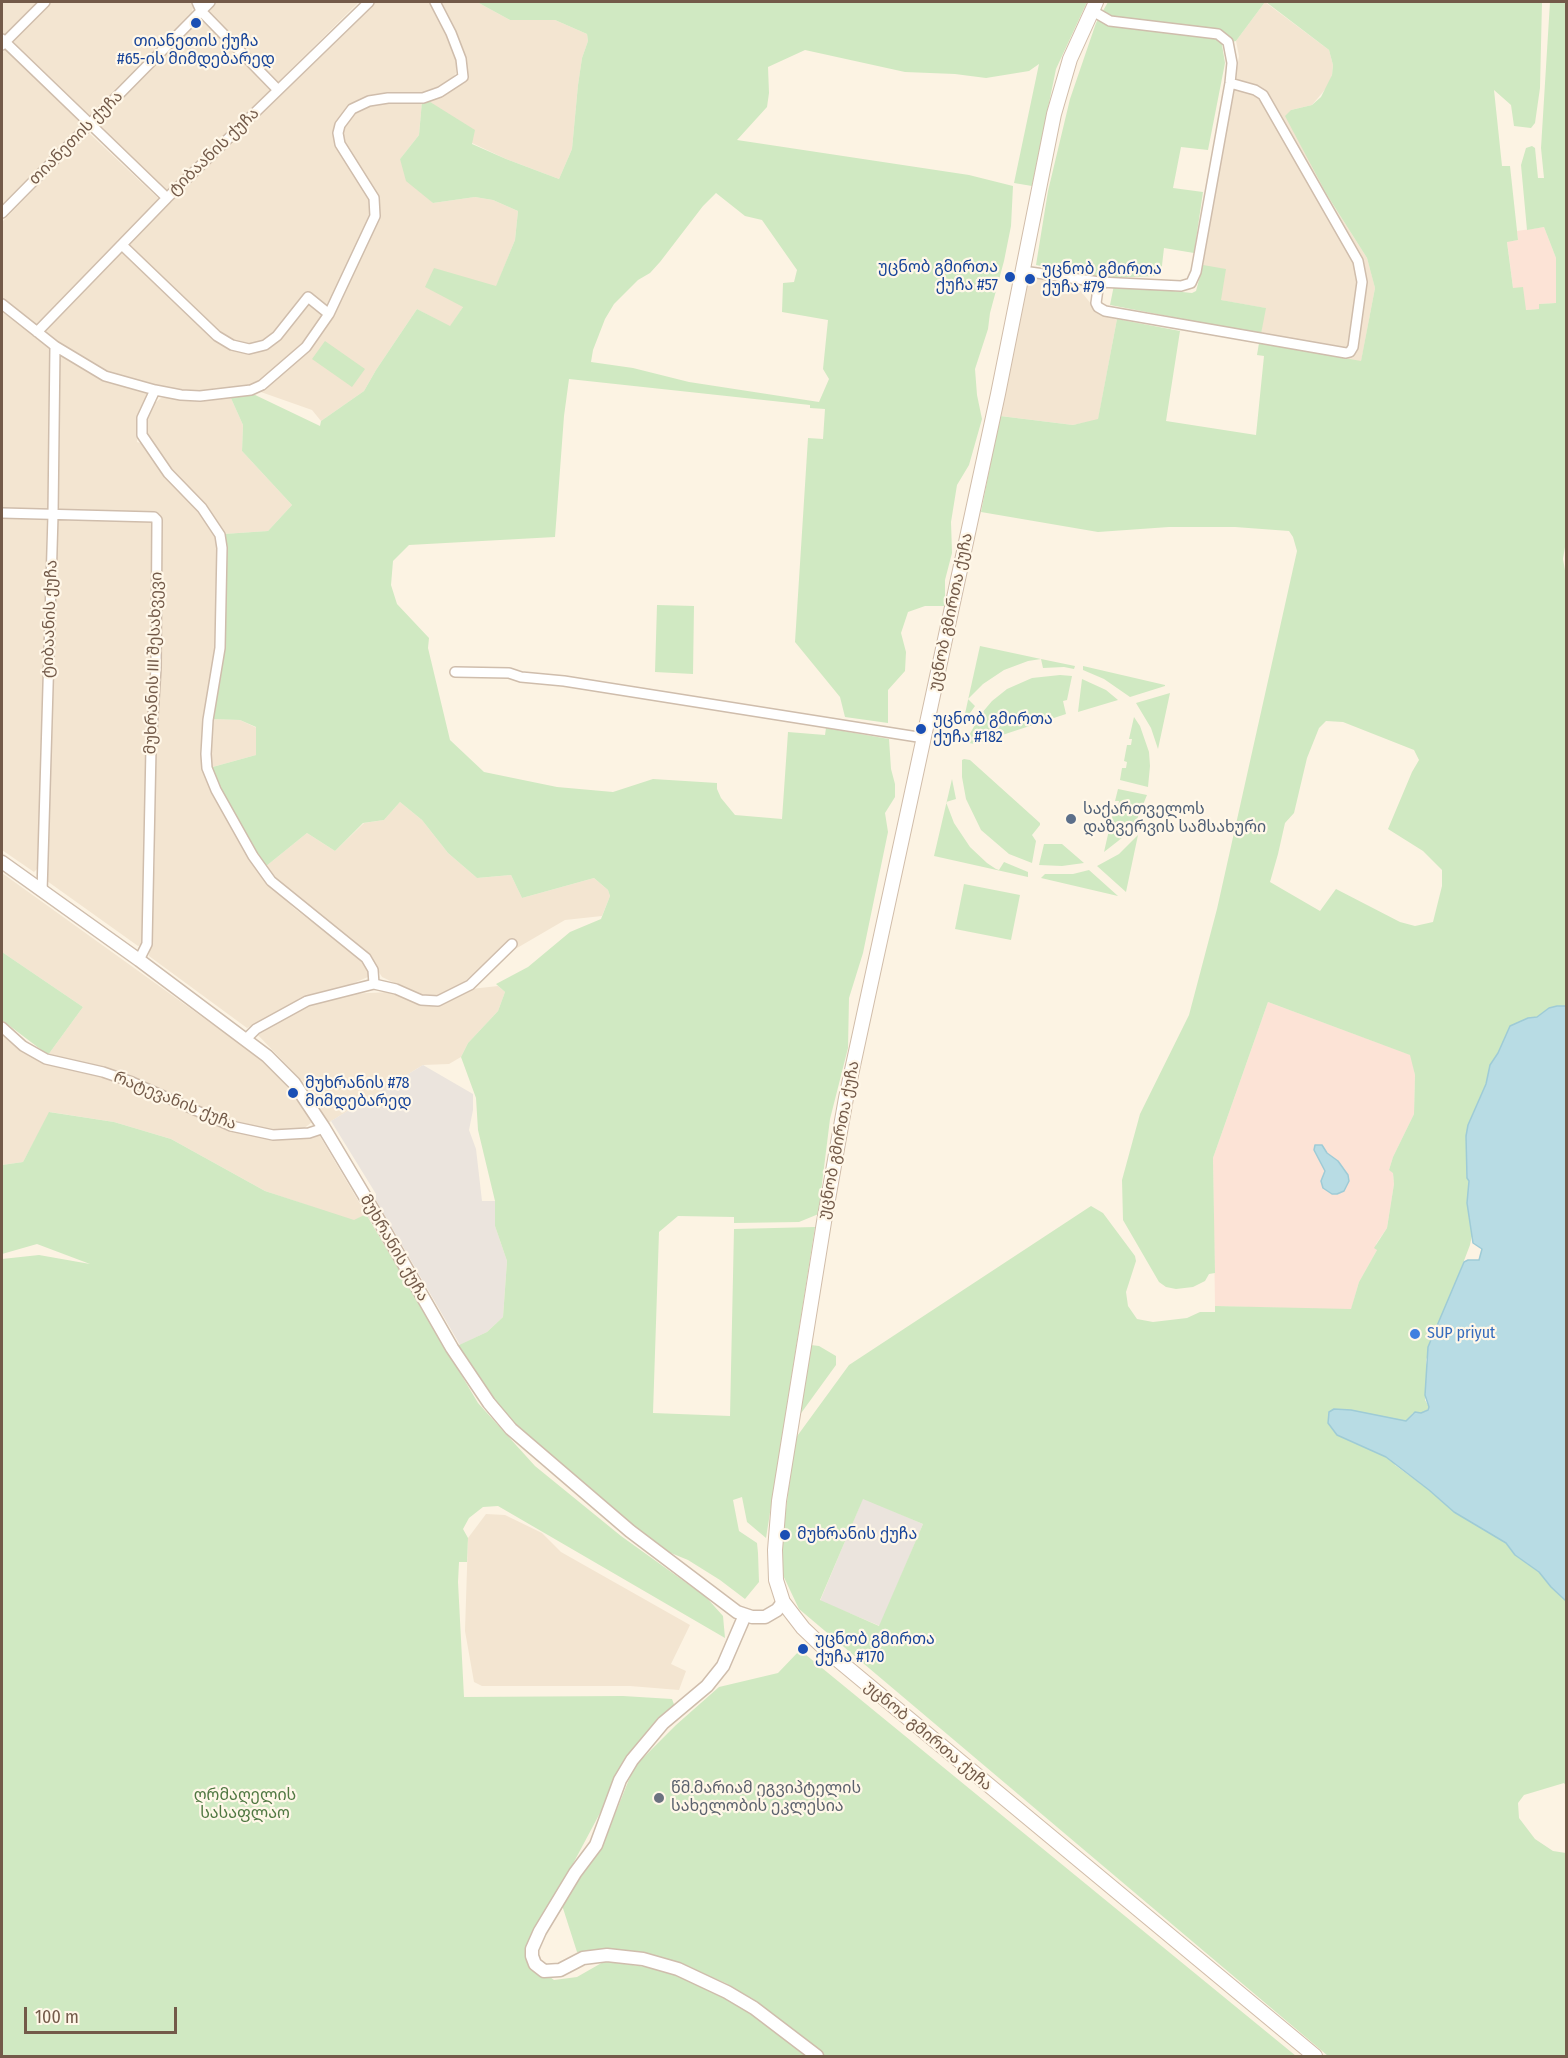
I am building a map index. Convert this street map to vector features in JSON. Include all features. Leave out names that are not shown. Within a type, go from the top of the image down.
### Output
[{"type":"main road","name":"უცნობ გმირთა ქუჩა","points":[[1094,6],[1070,59],[1054,114],[1000,384],[846,1098],[779,1501],[775,1550],[776,1580],[783,1602],[803,1628],[834,1657],[1315,2056]]},
{"type":"street","points":[[45,2],[3,42],[166,198]]},
{"type":"street","name":"თიანეთის ქუჩა","points":[[2,213],[90,124],[199,6],[210,2]]},
{"type":"street","name":"ტიბაანის ქუჩა","points":[[37,332],[166,198],[369,2]]},
{"type":"street","points":[[2,304],[55,346],[105,376],[181,395],[200,396],[251,390],[262,386],[306,347],[329,314],[375,216],[374,198],[340,144],[338,134],[340,125],[352,109],[369,101],[388,98],[423,98],[440,92],[463,77],[458,50],[435,2]]},
{"type":"street","points":[[199,6],[278,90]]},
{"type":"street","points":[[1023,272],[1099,282],[1181,286],[1187,285],[1194,279],[1230,83],[1232,63],[1228,42],[1218,34],[1110,21],[1094,6]]},
{"type":"street","points":[[1099,282],[1096,303],[1105,312],[1350,352],[1353,347],[1362,282],[1358,261],[1263,95],[1255,90],[1230,83]]},
{"type":"street","points":[[122,245],[217,336],[232,345],[249,349],[265,345],[277,336],[308,297],[329,314]]},
{"type":"street","name":"ტიბაანის ქუჩა","points":[[42,892],[53,515],[55,346]]},
{"type":"street","points":[[155,390],[142,418],[142,435],[168,473],[202,508],[220,535],[222,548],[220,648],[208,720],[207,768],[216,790],[253,856],[271,881],[366,958],[373,970],[374,984]]},
{"type":"street","name":"მუხრანის III შესახვევი","points":[[2,513],[154,517],[157,520],[156,668],[151,748],[147,944],[139,960]]},
{"type":"street","points":[[455,672],[509,674],[575,683],[924,738]]},
{"type":"street","name":"მუხრანის ქუჩა","points":[[2,862],[139,960],[267,1056],[294,1083],[374,1210],[452,1348],[489,1403],[511,1429],[630,1531],[737,1612],[745,1615]]},
{"type":"street","points":[[245,1040],[256,1029],[307,1001],[374,984],[396,989],[421,1000],[438,1001],[470,986],[512,944]]},
{"type":"street","name":"რატევანის ქუჩა","points":[[2,1027],[23,1046],[46,1059],[103,1072],[132,1082],[231,1126],[273,1135],[309,1133],[324,1128]]},
{"type":"street","points":[[783,1602],[777,1610],[765,1617],[745,1615],[723,1666],[708,1686],[663,1723],[632,1760],[620,1780],[596,1845],[575,1873],[540,1931],[532,1949],[532,1956],[535,1964],[544,1971],[560,1970],[583,1958],[607,1955],[643,1959],[678,1969],[727,1992],[754,2008],[817,2056]]},
{"type":"shaded area","points":[[2,2],[38,2],[4,36],[2,34]]},
{"type":"shaded area","points":[[52,2],[190,2],[193,7],[192,12],[90,116],[86,116],[12,42]]},
{"type":"shaded area","points":[[217,2],[359,2],[277,83],[207,12]]},
{"type":"shaded area","points":[[373,2],[429,2],[456,54],[456,73],[446,86],[422,96],[376,96],[343,114],[335,124],[338,146],[371,204],[370,219],[329,306],[306,341],[266,380],[249,387],[211,391],[173,391],[107,374],[64,349],[42,332],[277,93]]},
{"type":"shaded area","points":[[438,2],[477,2],[510,20],[555,20],[587,34],[588,41],[582,58],[578,85],[572,149],[559,179],[472,143],[427,100],[464,83],[468,74],[459,46]]},
{"type":"shaded area","points":[[1265,2],[1329,50],[1333,65],[1328,86],[1312,105],[1291,110],[1327,195],[1367,258],[1375,288],[1361,362],[1259,343],[1265,308],[1220,300],[1203,265],[1239,56],[1236,41]]},
{"type":"shaded area","points":[[201,17],[272,89],[169,192],[165,192],[96,123]]},
{"type":"shaded area","points":[[7,47],[84,122],[2,206],[2,53]]},
{"type":"shaded area","points":[[422,101],[419,135],[400,159],[433,203],[475,197],[493,200],[518,211],[515,240],[496,287],[463,307],[450,327],[417,309],[364,391],[321,421],[312,410],[258,391],[290,367],[307,350],[333,313],[376,226],[379,200],[342,144],[342,126],[351,113],[374,102]]},
{"type":"shaded area","points":[[89,133],[160,200],[37,327],[2,300],[2,222]]},
{"type":"shaded area","points":[[1544,227],[1556,258],[1556,303],[1540,304],[1539,309],[1526,310],[1513,288],[1507,241],[1518,240],[1517,231]]},
{"type":"shaded area","points":[[1038,279],[1075,284],[1096,310],[1117,319],[1098,420],[1073,425],[1000,416],[1026,284]]},
{"type":"shaded area","points":[[2,309],[51,348],[49,512],[2,511]]},
{"type":"shaded area","points":[[63,353],[150,391],[140,416],[137,442],[144,444],[182,495],[186,494],[216,537],[218,645],[203,747],[247,854],[264,879],[295,909],[342,944],[368,967],[368,977],[342,988],[305,999],[247,1028],[149,956],[155,857],[154,726],[159,520],[156,513],[58,511],[58,359]]},
{"type":"shaded area","points":[[230,396],[243,425],[242,451],[292,505],[268,531],[224,534],[156,453],[144,424],[155,403],[161,398]]},
{"type":"shaded area","points":[[2,517],[47,517],[39,867],[34,872],[2,850]]},
{"type":"shaded area","points":[[56,518],[155,521],[143,944],[138,946],[47,881]]},
{"type":"shaded area","points":[[211,719],[240,720],[257,728],[256,755],[209,768]]},
{"type":"shaded area","points":[[400,802],[422,820],[448,853],[477,878],[511,875],[522,898],[594,878],[608,890],[610,896],[602,916],[565,920],[517,948],[510,941],[454,991],[432,998],[382,977],[368,955],[289,893],[265,867],[307,833],[335,851],[364,823],[384,820]]},
{"type":"shaded area","points":[[2,873],[258,1057],[284,1082],[312,1122],[302,1130],[274,1132],[230,1123],[118,1073],[48,1055],[83,1007],[2,952]]},
{"type":"shaded area","points":[[498,986],[505,992],[498,1011],[468,1043],[461,1057],[449,1064],[423,1065],[328,1123],[307,1086],[256,1033],[297,1007],[348,994],[390,992],[431,1005],[471,989]]},
{"type":"shaded area","points":[[1268,1002],[1411,1055],[1415,1075],[1414,1114],[1389,1170],[1393,1172],[1394,1184],[1387,1228],[1376,1244],[1377,1250],[1359,1282],[1351,1310],[1215,1306],[1213,1158]]},
{"type":"shaded area","points":[[2,1031],[24,1051],[134,1084],[211,1121],[261,1137],[318,1133],[366,1214],[354,1221],[265,1191],[171,1139],[114,1122],[50,1112],[23,1162],[2,1165]]},
{"type":"shaded area","points":[[423,1065],[473,1094],[469,1130],[476,1149],[482,1201],[495,1201],[495,1226],[507,1261],[503,1317],[487,1332],[460,1345],[376,1200],[376,1194],[331,1121]]},
{"type":"shaded area","points":[[863,1498],[923,1524],[880,1626],[820,1601]]},
{"type":"shaded area","points":[[486,1514],[505,1515],[542,1533],[561,1552],[690,1625],[671,1664],[686,1671],[679,1690],[630,1686],[482,1686],[474,1682],[465,1631],[468,1538]]},
{"type":"green space","points":[[477,2],[1087,2],[1056,69],[1032,186],[1014,183],[1039,64],[1029,71],[986,78],[905,72],[805,50],[768,67],[767,107],[737,140],[969,175],[1013,186],[1011,226],[1004,261],[988,329],[975,369],[982,419],[969,465],[957,485],[951,522],[952,553],[945,580],[945,606],[925,606],[908,612],[901,633],[906,652],[905,671],[888,690],[888,723],[845,717],[840,697],[795,642],[808,438],[823,439],[825,409],[810,408],[810,405],[569,379],[555,537],[409,545],[393,561],[391,585],[397,604],[429,638],[428,648],[450,740],[484,772],[557,787],[613,792],[653,779],[717,783],[721,798],[735,815],[782,819],[788,732],[825,735],[826,728],[889,739],[895,797],[885,813],[888,832],[863,953],[849,998],[848,1048],[830,1119],[819,1208],[821,1213],[799,1222],[734,1223],[734,1217],[678,1216],[659,1232],[653,1413],[730,1416],[734,1229],[815,1227],[766,1538],[747,1522],[742,1497],[733,1500],[739,1531],[757,1543],[759,1582],[745,1599],[688,1560],[666,1551],[560,1467],[507,1416],[457,1346],[487,1332],[503,1317],[507,1261],[495,1226],[495,1201],[478,1130],[476,1098],[461,1057],[468,1043],[498,1011],[505,992],[496,984],[528,967],[570,932],[601,919],[610,896],[608,890],[594,878],[522,898],[511,875],[477,878],[448,853],[422,820],[400,802],[384,820],[363,823],[335,851],[307,833],[265,867],[258,859],[209,768],[256,755],[256,727],[240,720],[211,719],[224,534],[268,531],[292,505],[242,451],[243,425],[230,396],[251,393],[320,426],[321,421],[364,391],[417,309],[450,326],[463,307],[425,287],[434,268],[496,286],[515,240],[518,211],[493,200],[475,197],[433,203],[406,181],[400,159],[419,135],[422,101],[427,100],[475,130],[472,144],[559,179],[572,149],[578,85],[582,58],[588,41],[587,34],[555,20],[510,20]],"holes":[[[716,193],[745,216],[762,220],[797,270],[794,282],[783,283],[782,312],[828,320],[823,369],[829,379],[819,402],[689,382],[633,368],[591,362],[593,350],[605,319],[614,304],[638,280],[650,273]]]},
{"type":"green space","points":[[1108,2],[1265,2],[1236,41],[1222,45],[1225,63],[1208,150],[1181,147],[1173,188],[1203,192],[1194,253],[1164,248],[1161,274],[1156,276],[1103,278],[1036,265],[1048,191],[1070,99],[1096,23]]},
{"type":"green space","points":[[1266,2],[1542,2],[1540,88],[1535,123],[1531,128],[1514,126],[1511,105],[1494,90],[1502,166],[1510,166],[1518,240],[1507,242],[1513,288],[1523,287],[1526,310],[1539,309],[1539,304],[1556,303],[1556,258],[1544,227],[1527,230],[1521,165],[1526,148],[1532,146],[1535,148],[1538,178],[1544,178],[1541,148],[1550,2],[1566,2],[1566,541],[1563,559],[1566,576],[1566,1006],[1549,1008],[1537,1017],[1528,1018],[1510,1026],[1490,1065],[1486,1084],[1468,1125],[1466,1136],[1469,1181],[1467,1203],[1472,1235],[1426,1360],[1425,1400],[1429,1407],[1421,1413],[1413,1413],[1406,1421],[1388,1418],[1395,1465],[1454,1512],[1506,1543],[1515,1555],[1539,1572],[1566,1601],[1566,1786],[1564,1783],[1524,1795],[1518,1803],[1519,1818],[1535,1839],[1553,1851],[1566,1853],[1566,2056],[1328,2056],[799,1609],[781,1571],[783,1533],[795,1439],[849,1365],[1091,1206],[1103,1213],[1135,1256],[1136,1261],[1126,1292],[1128,1306],[1137,1319],[1153,1322],[1187,1318],[1200,1312],[1215,1312],[1215,1306],[1351,1309],[1359,1282],[1377,1250],[1374,1248],[1387,1228],[1394,1184],[1393,1173],[1389,1170],[1414,1114],[1415,1075],[1410,1055],[1268,1002],[1213,1158],[1215,1273],[1209,1274],[1205,1281],[1193,1287],[1176,1289],[1166,1287],[1159,1282],[1123,1220],[1122,1180],[1140,1114],[1189,1015],[1217,909],[1297,551],[1293,537],[1289,531],[1235,527],[1169,527],[1098,532],[981,512],[1000,416],[1073,425],[1098,419],[1117,319],[1180,331],[1166,421],[1256,435],[1264,356],[1257,355],[1259,343],[1361,361],[1375,288],[1367,258],[1327,195],[1285,116],[1291,110],[1312,105],[1321,97],[1332,75],[1333,65],[1329,50]],"holes":[[[1326,721],[1343,722],[1414,750],[1419,760],[1388,829],[1423,851],[1442,870],[1442,886],[1433,922],[1415,926],[1400,922],[1336,889],[1320,911],[1270,882],[1285,823],[1294,813],[1307,758],[1319,728]],[[863,1499],[923,1524],[879,1626],[820,1600]]]},
{"type":"green space","points":[[1203,265],[1226,269],[1221,300],[1266,308],[1261,334],[1110,305],[1114,285],[1192,293],[1196,291]]},
{"type":"green space","points":[[325,341],[365,369],[352,387],[312,359]]},
{"type":"green space","points":[[657,605],[694,606],[693,674],[655,672]]},
{"type":"green space","points":[[980,646],[1041,659],[1004,670],[983,684],[968,699]]},
{"type":"green space","points":[[1041,659],[1075,666],[1074,669],[1043,668]]},
{"type":"green space","points":[[1083,666],[1165,686],[1130,697],[1104,679],[1083,670]]},
{"type":"green space","points":[[1072,676],[1067,700],[1063,701],[1066,714],[975,744],[969,743],[967,739],[981,714],[1007,689],[1032,678]]},
{"type":"green space","points":[[1082,679],[1106,690],[1118,700],[1078,712]]},
{"type":"green space","points":[[1170,693],[1158,749],[1151,728],[1136,703]]},
{"type":"green space","points":[[968,700],[975,706],[963,723]]},
{"type":"green space","points":[[1134,717],[1140,726],[1149,752],[1148,787],[1120,780],[1122,768],[1126,768],[1127,762],[1124,761],[1127,745],[1131,745],[1132,739],[1129,739]]},
{"type":"green space","points":[[962,760],[970,760],[1040,823],[1032,835],[1036,841],[1032,863],[1009,854],[981,830],[966,799],[962,777]]},
{"type":"green space","points":[[952,779],[956,799],[947,802]]},
{"type":"green space","points":[[1118,789],[1147,795],[1135,824],[1127,834],[1104,852],[1109,830],[1112,830],[1114,807],[1118,807],[1119,801],[1115,801]]},
{"type":"green space","points":[[946,803],[954,823],[970,847],[987,863],[999,870],[1004,862],[1028,872],[1028,877],[934,856]]},
{"type":"green space","points":[[1138,835],[1126,892],[1097,866],[1119,854]]},
{"type":"green space","points":[[1044,844],[1062,844],[1084,863],[1062,866],[1039,865]]},
{"type":"green space","points":[[1089,870],[1118,896],[1041,878],[1045,874],[1073,874]]},
{"type":"green space","points":[[964,884],[1020,895],[1011,940],[955,929]]},
{"type":"green space","points":[[2,952],[83,1007],[48,1055],[2,1020]]},
{"type":"green space","name":"ღრმაღელის სასაფლაო","points":[[49,1112],[114,1122],[171,1139],[265,1191],[354,1220],[366,1214],[478,1403],[535,1466],[621,1536],[706,1597],[723,1616],[725,1638],[498,1506],[483,1507],[469,1518],[463,1529],[468,1538],[467,1562],[459,1562],[458,1582],[464,1697],[623,1696],[672,1699],[675,1707],[616,1783],[551,1905],[531,1963],[554,1980],[577,1977],[605,1961],[667,1970],[728,1984],[665,1958],[610,1951],[577,1952],[561,1902],[605,1839],[634,1767],[719,1687],[778,1673],[800,1650],[1296,2056],[2,2056],[2,1259],[39,1255],[90,1264],[37,1244],[2,1254],[2,1165],[23,1162]]},
{"type":"green space","points":[[811,1345],[819,1346],[836,1356],[836,1365],[799,1416]]},
{"type":"water","points":[[1566,1006],[1566,1601],[1539,1572],[1515,1555],[1506,1543],[1454,1512],[1386,1457],[1337,1435],[1328,1423],[1329,1412],[1334,1409],[1351,1410],[1406,1421],[1415,1412],[1421,1413],[1428,1410],[1425,1395],[1428,1347],[1464,1262],[1479,1260],[1482,1249],[1473,1243],[1467,1203],[1469,1181],[1466,1136],[1468,1125],[1486,1084],[1490,1065],[1510,1026],[1528,1018],[1537,1017],[1549,1008]]},
{"type":"water","points":[[1315,1145],[1322,1145],[1348,1175],[1349,1181],[1344,1191],[1332,1194],[1323,1188],[1321,1181],[1325,1171],[1314,1150]]},
{"type":"place","name":"თიანეთის ქუჩა #65-ის მიმდებარედ","points":[[196,23]]},
{"type":"place","name":"უცნობ გმირთა ქუჩა #57","points":[[1010,277]]},
{"type":"place","name":"უცნობ გმირთა ქუჩა #79","points":[[1030,279]]},
{"type":"place","name":"უცნობ გმირთა ქუჩა #182","points":[[921,729]]},
{"type":"place","name":"საქართველოს დაზვერვის სამსახური","points":[[1071,819]]},
{"type":"place","name":"მუხრანის #78 მიმდებარედ","points":[[293,1093]]},
{"type":"place","name":"SUP priyut","points":[[1415,1334]]},
{"type":"place","name":"მუხრანის ქუჩა","points":[[785,1535]]},
{"type":"place","name":"უცნობ გმირთა ქუჩა #170","points":[[803,1649]]},
{"type":"place","name":"წმ.მარიამ ეგვიპტელის სახელობის ეკლესია","points":[[659,1798]]}]
